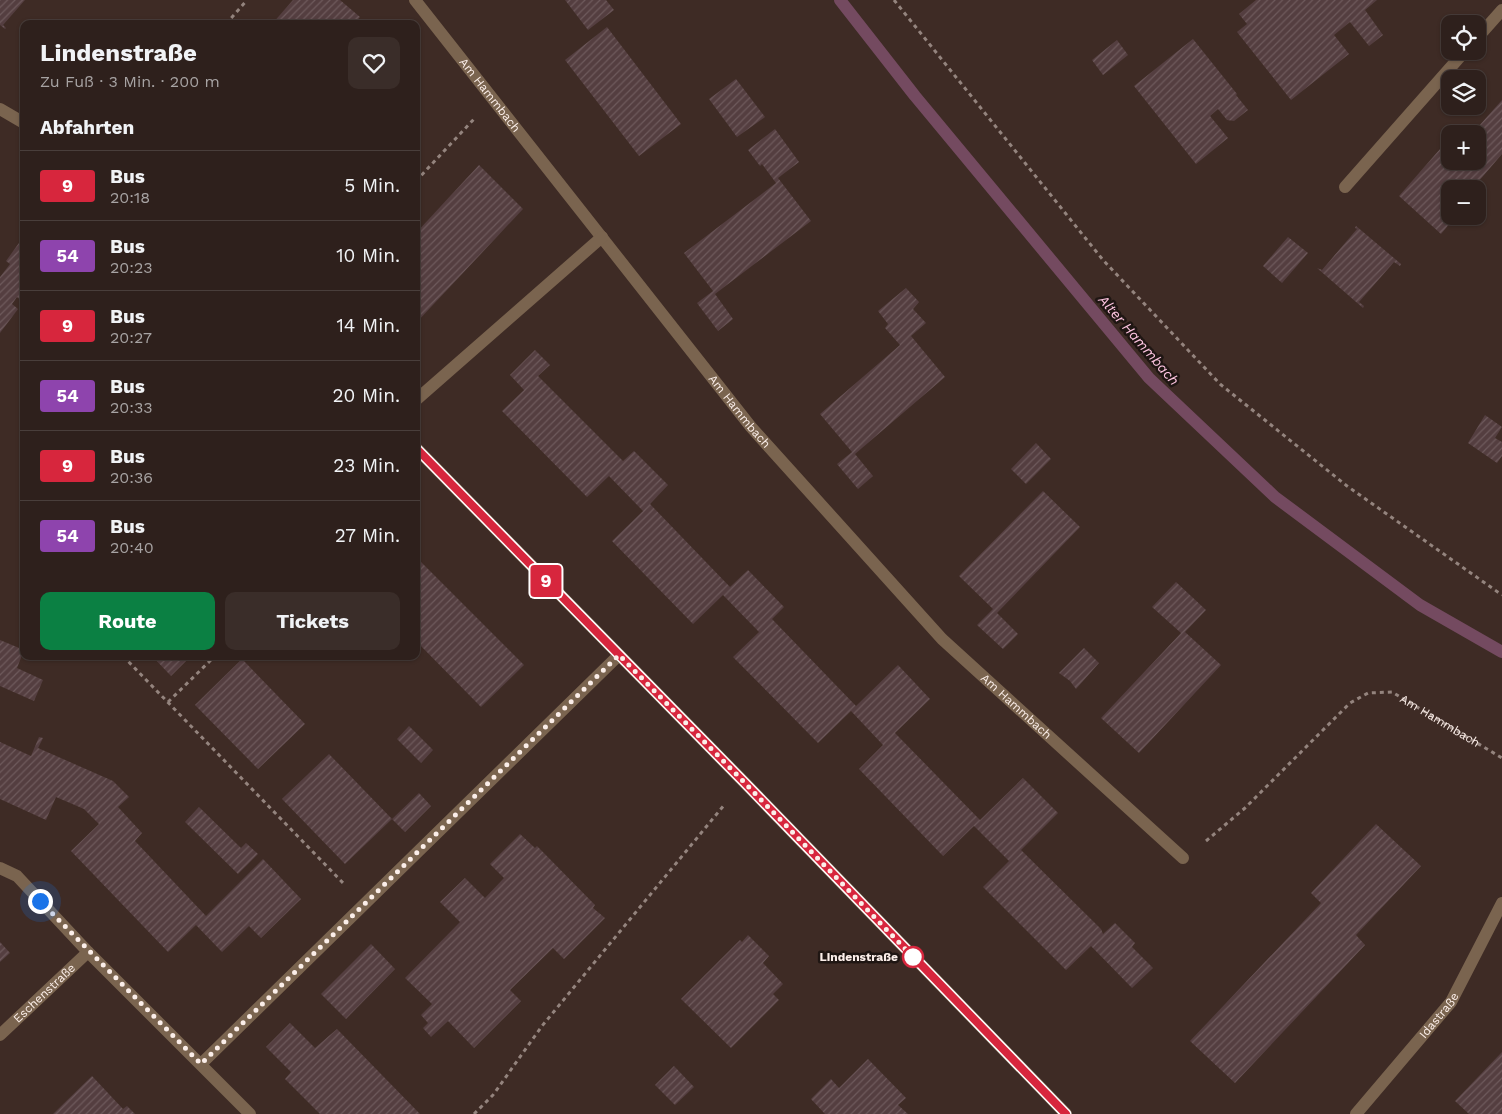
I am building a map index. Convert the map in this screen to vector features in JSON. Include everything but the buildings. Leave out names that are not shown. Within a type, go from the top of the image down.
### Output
[{"type":"street","name":"Am Hammbach","points":[[415,0],[751,427],[942,639],[1183,858]]},
{"type":"street","points":[[1486,28],[1502,10]]},
{"type":"street","points":[[1345,187],[1457,60]]},
{"type":"street","points":[[0,109],[20,121]]},
{"type":"street","points":[[420,396],[602,237]]},
{"type":"street","points":[[420,452],[1066,1114]]},
{"type":"street","points":[[201,1064],[619,655]]},
{"type":"street","points":[[0,868],[16,876],[88,952],[250,1114]]},
{"type":"street","name":"Idastraße","points":[[1356,1114],[1452,1002],[1502,904]]},
{"type":"street","name":"Eschenstraße","points":[[0,1035],[88,952]]},
{"type":"path","points":[[230,20],[247,0]]},
{"type":"path","points":[[894,0],[1104,260],[1220,384],[1347,486],[1502,595]]},
{"type":"path","points":[[420,177],[460,134]]},
{"type":"path","points":[[127,660],[365,905]]},
{"type":"path","points":[[168,702],[211,660]]},
{"type":"path","name":"Am Hammbach","points":[[1183,858],[1224,827],[1245,808],[1350,703],[1368,693],[1392,692],[1502,758]]},
{"type":"path","points":[[474,1114],[493,1095],[542,1026],[743,781]]},
{"type":"waterway","name":"Alter Hammbach","points":[[840,0],[915,96],[1149,378],[1275,497],[1420,605],[1502,652]]},
{"type":"bus line","name":"9","points":[[420,452],[1066,1114]]},
{"type":"place","name":"Lindenstraße","points":[[913,957]]},
{"type":"route","points":[[40,901],[88,952],[201,1064],[619,655],[913,957]]}]
